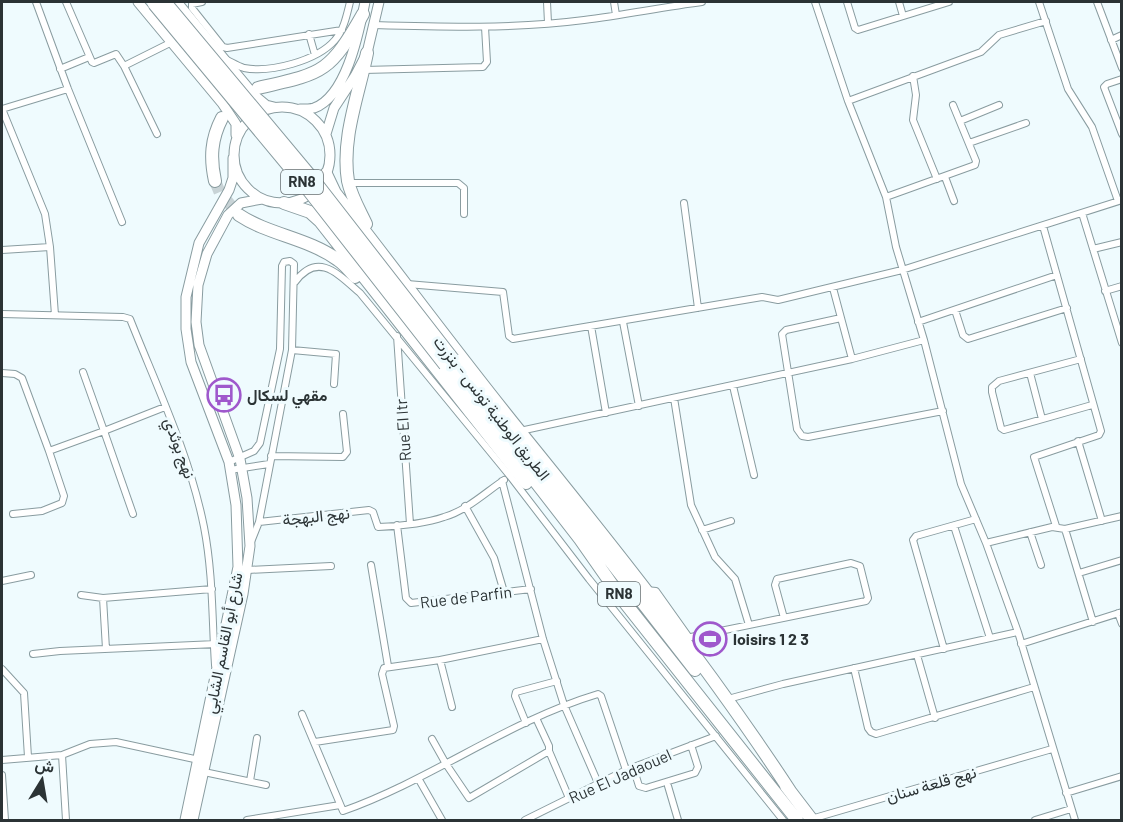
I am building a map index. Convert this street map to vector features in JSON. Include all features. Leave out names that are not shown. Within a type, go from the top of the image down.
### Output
[{"type":"highway","name":"الطريق الوطنية تونس - بنزرت","points":[[157,2],[449,362],[811,820]]},
{"type":"highway","points":[[258,87],[311,75],[322,69],[338,55],[364,8]]},
{"type":"highway","points":[[366,53],[348,139],[348,183],[366,224],[396,270]]},
{"type":"highway","points":[[215,181],[212,147],[222,118]]},
{"type":"highway","points":[[326,174],[335,193],[519,431],[599,528],[727,699]]},
{"type":"highway","name":"RN8","points":[[284,203],[302,208],[315,216],[568,536],[622,599]]},
{"type":"highway","name":"RN8","points":[[238,215],[252,224],[299,240],[339,260],[370,292],[379,297]]},
{"type":"highway","name":"الطريق الوطنية تونس - بنزرت","points":[[449,362],[622,599],[797,820]]},
{"type":"highway","name":"RN8","points":[[727,699],[790,791]]},
{"type":"street","points":[[36,2],[60,69],[122,222]]},
{"type":"street","points":[[66,2],[89,57],[94,63],[116,54],[157,134]]},
{"type":"street","points":[[138,2],[222,103],[236,124],[233,158],[242,182],[262,199],[284,203],[308,195],[319,186],[326,174],[330,154],[326,134],[334,108],[355,76],[366,53],[379,2]]},
{"type":"street","points":[[177,2],[259,100],[274,107]]},
{"type":"street","points":[[202,2],[192,4],[192,8],[223,47],[230,48],[342,30]]},
{"type":"street","points":[[225,59],[243,68],[258,69],[299,62],[315,55],[335,40],[342,30],[350,2]]},
{"type":"street","points":[[547,2],[549,23]]},
{"type":"street","points":[[614,2],[616,15]]},
{"type":"street","points":[[374,26],[485,27],[549,23],[702,2]]},
{"type":"street","points":[[815,2],[848,101],[886,197],[903,270],[924,340],[961,484],[986,543],[1018,632],[1075,820]]},
{"type":"street","points":[[847,2],[855,28],[858,30],[949,2]]},
{"type":"street","points":[[899,2],[903,16]]},
{"type":"street","points":[[407,284],[503,292],[511,339],[624,322],[763,297],[774,300],[833,288],[903,270],[1120,200],[1092,127],[1068,89],[1040,2]]},
{"type":"street","points":[[1098,2],[1122,68]]},
{"type":"street","points":[[299,109],[313,108],[321,104],[344,75],[354,51],[364,8]]},
{"type":"street","points":[[848,101],[981,51],[999,35],[1046,21]]},
{"type":"street","points":[[363,70],[483,67],[487,62],[485,27]]},
{"type":"street","points":[[309,34],[315,55]]},
{"type":"street","points":[[1111,40],[1122,35]]},
{"type":"street","points":[[124,66],[172,42]]},
{"type":"street","points":[[60,69],[89,57]]},
{"type":"street","points":[[913,76],[916,95],[913,120],[937,179]]},
{"type":"street","points":[[1122,79],[1104,87],[1122,134]]},
{"type":"street","points":[[2,315],[55,315],[45,214],[2,109],[68,89]]},
{"type":"street","points":[[886,197],[975,165],[976,161],[953,105]]},
{"type":"street","points":[[960,121],[999,105]]},
{"type":"street","points":[[234,146],[239,132],[248,120],[260,111],[274,107],[286,106],[299,109],[310,115],[326,134]]},
{"type":"street","points":[[969,143],[1026,123]]},
{"type":"street","name":"شارع أبو القاسم الشابي","points":[[185,820],[238,567],[236,505],[229,466],[191,362],[185,315],[186,297],[196,251],[205,230],[229,190],[233,178],[233,158]]},
{"type":"street","points":[[945,177],[954,201]]},
{"type":"street","points":[[348,183],[458,183],[464,188],[464,214]]},
{"type":"street","name":"شارع أبو القاسم الشابي","points":[[193,820],[204,772],[223,646],[248,570],[250,546],[247,498],[240,463],[202,357],[197,333],[196,305],[202,269],[224,221],[236,205],[262,199]]},
{"type":"street","points":[[684,203],[698,308]]},
{"type":"street","points":[[1082,213],[1105,291],[1119,324],[1122,343]]},
{"type":"street","points":[[1043,226],[1100,434],[1034,457],[1056,526]]},
{"type":"street","points":[[1094,249],[1122,242]]},
{"type":"street","points":[[2,250],[50,247]]},
{"type":"street","points":[[240,463],[260,443],[280,349],[282,266],[287,261],[294,264],[292,350],[259,522],[250,546]]},
{"type":"street","points":[[295,282],[302,272],[309,268],[326,267],[360,293],[510,476],[603,597],[783,820]]},
{"type":"street","points":[[918,322],[1057,275]]},
{"type":"street","points":[[1105,291],[1122,286]]},
{"type":"street","points":[[833,288],[852,359]]},
{"type":"street","points":[[956,310],[963,335],[968,339],[1067,308]]},
{"type":"street","name":"نهج بوثدي","points":[[55,315],[130,319],[185,460],[201,514],[223,646]]},
{"type":"street","points":[[841,318],[783,332],[782,339],[797,429],[800,434],[804,437],[943,411]]},
{"type":"street","points":[[624,322],[639,406]]},
{"type":"street","points":[[591,326],[606,412]]},
{"type":"street","name":"Rue El Itr","points":[[397,336],[410,524]]},
{"type":"street","points":[[519,431],[733,386],[924,340]]},
{"type":"street","points":[[292,350],[336,354],[334,384]]},
{"type":"street","points":[[1081,359],[999,381],[992,387],[1001,428],[1005,430],[1092,405]]},
{"type":"street","points":[[83,372],[133,514]]},
{"type":"street","points":[[2,373],[15,374],[22,378],[64,496],[62,504],[42,511],[13,514]]},
{"type":"street","points":[[1030,373],[1042,420]]},
{"type":"street","points":[[733,386],[754,475]]},
{"type":"street","points":[[674,398],[690,501],[715,557],[734,577],[749,625]]},
{"type":"street","points":[[49,451],[165,406]]},
{"type":"street","points":[[271,456],[344,457],[347,452],[343,414]]},
{"type":"street","points":[[1078,441],[1102,521]]},
{"type":"street","points":[[229,466],[240,463],[269,464]]},
{"type":"street","points":[[398,525],[445,517],[510,476]]},
{"type":"street","points":[[502,481],[543,639],[564,705],[598,783]]},
{"type":"street","points":[[465,506],[494,558],[504,592]]},
{"type":"street","name":"نهج البهجة","points":[[259,522],[369,510],[373,512],[378,527],[398,525]]},
{"type":"street","points":[[986,543],[1056,526],[1065,530],[1122,516]]},
{"type":"street","points":[[944,649],[913,540],[916,536],[976,519]]},
{"type":"street","points":[[702,530],[731,521]]},
{"type":"street","name":"Rue de Parfin","points":[[398,525],[407,602],[531,589]]},
{"type":"street","points":[[954,526],[990,638]]},
{"type":"street","points":[[1065,530],[1093,621]]},
{"type":"street","points":[[1030,532],[1041,565]]},
{"type":"street","points":[[1079,573],[1122,560]]},
{"type":"street","points":[[645,590],[657,591],[688,637],[784,618],[867,600],[860,566],[850,563],[777,579],[775,585],[784,618]]},
{"type":"street","points":[[371,565],[388,666]]},
{"type":"street","points":[[248,570],[332,566]]},
{"type":"street","points":[[2,581],[31,575]]},
{"type":"street","points":[[81,596],[103,598],[212,589]]},
{"type":"street","points":[[103,598],[106,649]]},
{"type":"street","points":[[1021,644],[1120,613],[1122,624]]},
{"type":"street","points":[[727,699],[1018,632]]},
{"type":"street","points":[[315,742],[393,729],[382,674],[384,668],[388,666],[440,660],[543,639]]},
{"type":"street","points":[[33,654],[106,649],[223,646]]},
{"type":"street","points":[[917,655],[935,718]]},
{"type":"street","points":[[440,660],[452,707]]},
{"type":"street","points":[[854,668],[868,728],[871,732],[881,733],[1034,687]]},
{"type":"street","points":[[2,669],[24,693],[28,757]]},
{"type":"street","points":[[526,723],[516,692],[557,681]]},
{"type":"street","points":[[302,714],[343,811],[382,797],[564,705],[597,694],[601,696],[629,769],[639,786],[646,788],[695,773],[698,767],[690,745]]},
{"type":"street","points":[[536,718],[569,798]]},
{"type":"street","name":"Rue El Jadaouel","points":[[525,820],[629,769],[716,736]]},
{"type":"street","points":[[250,781],[257,738]]},
{"type":"street","points":[[432,739],[469,798],[549,751]]},
{"type":"street","points":[[2,760],[62,754],[90,744],[116,742],[199,760]]},
{"type":"street","name":"نهج قلعة سنان","points":[[811,820],[1052,749]]},
{"type":"street","points":[[62,754],[66,820]]},
{"type":"street","points":[[204,772],[266,785]]},
{"type":"street","points":[[2,775],[5,820]]},
{"type":"street","points":[[1066,793],[1122,776]]},
{"type":"street","points":[[418,778],[442,820]]},
{"type":"street","points":[[668,786],[678,820]]},
{"type":"street","points":[[248,820],[340,805]]},
{"type":"street","points":[[1035,820],[1071,809]]},
{"type":"tunnel","points":[[215,181],[220,193],[239,215]]},
{"type":"place","name":"مقهي لسكال","points":[[224,395]]},
{"type":"place","name":"loisirs 1 2 3","points":[[710,639]]}]
